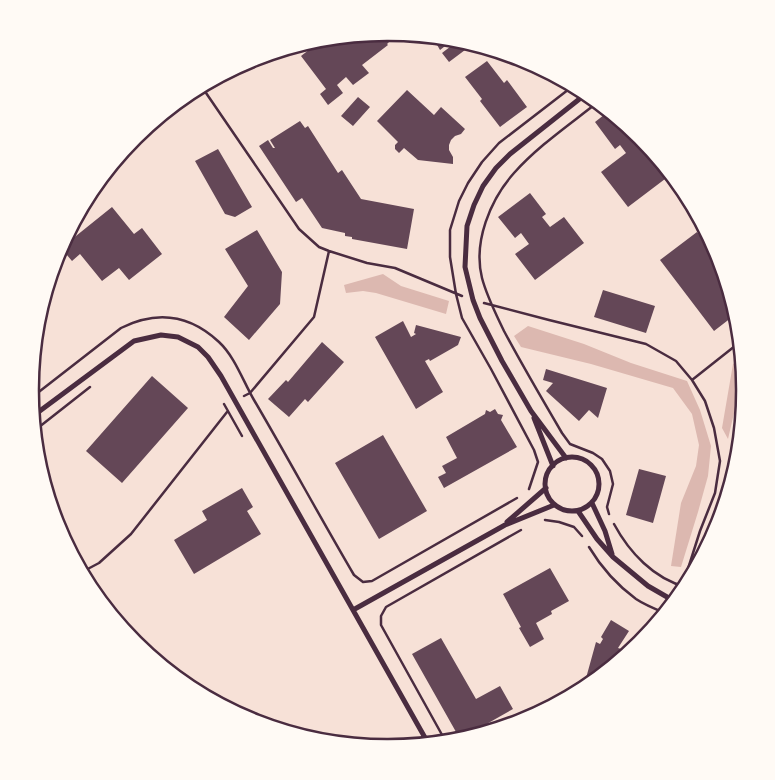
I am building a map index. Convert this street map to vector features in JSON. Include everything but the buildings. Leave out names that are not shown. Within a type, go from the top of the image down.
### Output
[{"type":"street","points":[[566,458],[531,410],[493,345],[480,318],[473,300],[466,267],[466,226],[482,186],[496,168],[510,154],[579,99]]},
{"type":"street","points":[[39,412],[134,341],[161,335],[178,338],[198,347],[208,357],[221,376],[424,737]]},
{"type":"street","points":[[531,410],[553,466]]},
{"type":"street","points":[[566,458],[583,459],[596,470],[599,478],[597,496],[587,507],[578,511],[565,510],[554,505],[546,488],[548,472],[558,461],[566,458]]},
{"type":"street","points":[[505,524],[546,488]]},
{"type":"street","points":[[592,503],[613,557]]},
{"type":"street","points":[[353,610],[505,524],[554,505]]},
{"type":"street","points":[[578,511],[596,539],[613,557],[648,586],[667,597]]},
{"type":"path","points":[[529,489],[538,462],[534,450],[462,318],[450,257],[450,230],[459,201],[482,162],[500,143],[567,91]]},
{"type":"path","points":[[206,93],[299,229],[319,247],[367,263],[396,268],[473,300],[646,344],[676,361],[692,380],[704,401],[714,428],[720,461],[715,493],[700,531],[691,561]]},
{"type":"path","points":[[591,107],[542,145],[513,174],[501,190],[489,211],[482,236],[480,260],[482,277],[491,305],[514,350],[562,433],[570,444],[594,453],[602,459],[610,471],[613,484],[607,507],[609,516]]},
{"type":"path","points":[[88,569],[99,563],[131,534],[235,402],[250,393],[314,317],[329,251]]},
{"type":"path","points":[[39,392],[121,328],[148,318],[166,316],[192,323],[220,342],[230,355],[354,576],[363,582],[372,581],[523,495]]},
{"type":"path","points":[[692,380],[733,347]]},
{"type":"path","points":[[41,426],[94,384]]},
{"type":"path","points":[[224,404],[242,436]]},
{"type":"path","points":[[545,520],[574,527],[584,538]]},
{"type":"path","points":[[613,523],[632,551],[648,567],[662,577],[677,584]]},
{"type":"path","points":[[442,734],[381,625],[381,616],[386,607],[523,529]]},
{"type":"path","points":[[588,545],[608,574],[637,599],[658,610]]},
{"type":"shaded area","points":[[383,274],[401,286],[449,301],[446,314],[376,293],[363,291],[346,293],[344,285]]},
{"type":"shaded area","points":[[528,326],[687,381],[700,410],[711,446],[708,476],[681,567],[671,566],[681,503],[696,466],[699,445],[692,414],[673,388],[591,364],[521,347],[514,336]]},
{"type":"shaded area","points":[[735,362],[736,404],[728,439],[722,428],[733,364]]}]
